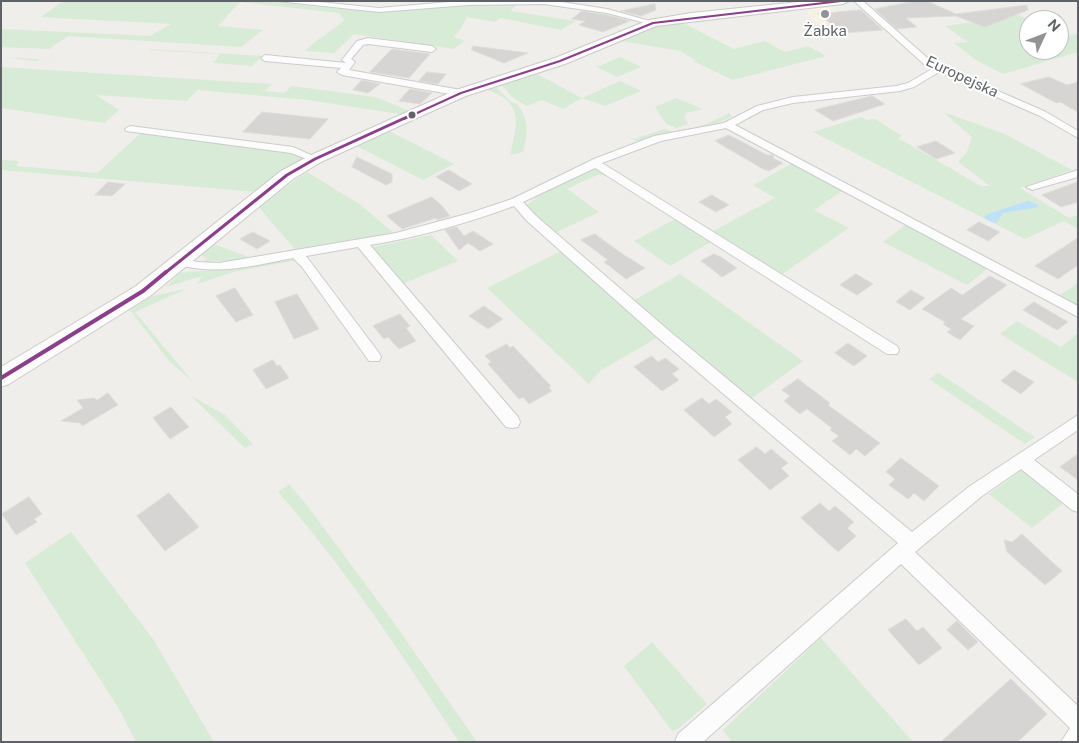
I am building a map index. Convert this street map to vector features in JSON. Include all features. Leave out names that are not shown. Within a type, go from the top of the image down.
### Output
[{"type":"street","points":[[281,1],[378,10],[468,3],[544,2],[607,11],[653,23]]},
{"type":"street","points":[[1,378],[120,308],[264,192],[287,176],[315,160],[462,93],[560,61],[653,23],[691,16],[843,1]]},
{"type":"street","name":"Europejska","points":[[858,1],[921,58],[938,68],[1029,107],[1076,131]]},
{"type":"street","points":[[432,49],[368,41],[360,43],[346,60],[351,62],[342,72],[462,93]]},
{"type":"street","points":[[265,58],[348,66]]},
{"type":"street","points":[[180,261],[197,266],[219,267],[362,244],[437,227],[516,201],[590,165],[658,138],[727,125],[760,108],[793,100],[911,85],[938,68]]},
{"type":"street","points":[[727,125],[1078,312]]},
{"type":"street","points":[[130,129],[293,150],[315,160]]},
{"type":"street","points":[[590,165],[597,165],[622,179],[892,350]]},
{"type":"street","points":[[1032,187],[1078,173]]},
{"type":"street","points":[[516,201],[531,218],[907,548],[1078,721]]},
{"type":"street","points":[[362,244],[512,422]]},
{"type":"street","points":[[297,255],[306,264],[374,356]]},
{"type":"street","points":[[686,742],[907,548],[976,491],[1078,421]]},
{"type":"street","points":[[1021,460],[1078,504]]},
{"type":"street","points":[[1072,742],[1078,736]]},
{"type":"shaded area","points":[[830,7],[847,21],[817,24],[806,9]]},
{"type":"green space","points":[[63,1],[262,1],[375,12],[480,3],[518,4],[510,11],[576,21],[561,30],[501,18],[495,22],[467,17],[461,29],[453,37],[465,41],[453,49],[354,34],[334,53],[305,51],[344,20],[339,13],[240,2],[218,26],[263,30],[241,47],[68,36],[49,49],[1,47],[1,29],[150,36],[171,24],[41,17]]},
{"type":"green space","points":[[1019,15],[1019,60],[1051,60],[1003,74],[976,60],[954,43],[968,42],[945,26]]},
{"type":"green space","points":[[679,21],[734,49],[765,41],[785,52],[808,46],[826,56],[733,80],[693,61],[696,60],[680,51],[622,41],[647,29]]},
{"type":"green space","points":[[1078,34],[1078,52],[1069,55],[1069,35]]},
{"type":"green space","points":[[149,50],[262,56],[252,66],[213,63],[220,54]]},
{"type":"green space","points":[[1,57],[39,59],[36,61]]},
{"type":"green space","points":[[620,57],[641,67],[617,77],[597,67]]},
{"type":"green space","points":[[1,67],[272,84],[265,91],[284,93],[292,86],[375,97],[412,112],[406,115],[308,100],[197,90],[187,101],[96,95],[119,110],[104,123],[1,108]]},
{"type":"green space","points":[[535,73],[582,98],[563,109],[542,100],[527,106],[512,97],[501,84]]},
{"type":"green space","points":[[620,81],[641,91],[605,106],[582,98]]},
{"type":"green space","points":[[495,86],[511,102],[517,104],[524,115],[526,139],[523,152],[510,155],[515,132],[515,114],[506,100],[498,94],[485,89]]},
{"type":"green space","points":[[676,98],[703,109],[686,113],[684,117],[688,124],[677,128],[666,124],[655,107]]},
{"type":"green space","points":[[943,112],[1005,134],[1072,170],[1020,188],[1069,218],[1078,215],[1078,229],[1064,221],[1025,239],[813,132],[861,117],[867,120],[875,119],[902,136],[898,138],[981,186],[990,186],[958,162],[967,152],[972,137]]},
{"type":"green space","points":[[729,113],[732,117],[712,125],[637,141],[625,136],[634,139],[664,129],[675,132],[707,124]]},
{"type":"green space","points":[[389,131],[454,164],[423,180],[357,146]]},
{"type":"green space","points":[[142,132],[292,150],[306,156],[257,192],[1,170],[1,160],[19,161],[16,166],[97,173]]},
{"type":"green space","points":[[793,163],[845,189],[814,210],[849,228],[781,275],[711,232],[775,198],[753,185]]},
{"type":"green space","points":[[591,169],[599,169],[611,176],[597,175],[567,189],[599,212],[555,233],[527,205],[538,196]]},
{"type":"green space","points":[[307,172],[361,205],[396,235],[297,252],[258,206]]},
{"type":"green space","points":[[677,218],[712,241],[670,266],[634,241]]},
{"type":"green space","points":[[908,223],[990,267],[967,285],[883,242]]},
{"type":"green space","points":[[431,235],[458,261],[402,284],[372,247]]},
{"type":"green space","points":[[213,244],[254,259],[204,262],[207,259],[201,255]]},
{"type":"green space","points":[[561,251],[660,336],[600,371],[589,384],[487,288]]},
{"type":"green space","points":[[291,259],[298,260],[233,272],[197,284],[202,276],[166,287],[180,273],[234,269]]},
{"type":"green space","points":[[680,274],[803,361],[751,399],[633,301]]},
{"type":"green space","points":[[1078,283],[1078,308],[1057,297]]},
{"type":"green space","points":[[186,289],[135,312],[193,382],[169,361],[130,310],[152,296]]},
{"type":"green space","points":[[1017,321],[1061,347],[1078,333],[1078,382],[1000,334]]},
{"type":"green space","points":[[938,373],[1035,437],[1025,444],[929,379]]},
{"type":"green space","points":[[190,395],[225,415],[253,444],[245,448]]},
{"type":"green space","points":[[1023,469],[1066,501],[1032,528],[989,494]]},
{"type":"green space","points":[[289,484],[392,620],[477,742],[459,742],[395,645],[350,582],[278,492]]},
{"type":"green space","points":[[71,532],[153,639],[214,742],[136,742],[119,709],[25,563]]},
{"type":"green space","points":[[821,638],[913,742],[732,742],[723,730]]},
{"type":"green space","points":[[652,642],[707,704],[678,729],[672,731],[624,666]]},
{"type":"water","points":[[1027,201],[1035,203],[1039,207],[1003,213],[998,221],[994,223],[984,218],[988,214]]},
{"type":"building","points":[[916,1],[927,1],[956,14],[1027,5],[1028,10],[1019,10],[1019,14],[985,27],[956,16],[906,18],[917,27],[897,29],[875,9]]},
{"type":"building","points":[[655,4],[656,10],[641,16],[621,11]]},
{"type":"building","points":[[861,10],[883,30],[843,33],[818,14]]},
{"type":"building","points":[[582,11],[630,21],[603,32],[579,25],[585,21],[572,19]]},
{"type":"building","points":[[473,46],[528,53],[504,63],[472,50]]},
{"type":"building","points":[[392,49],[430,54],[409,78],[370,72]]},
{"type":"building","points":[[427,72],[446,74],[438,84],[419,81]]},
{"type":"building","points":[[1049,77],[1067,85],[1078,82],[1078,112],[1060,102],[1056,103],[1021,84]]},
{"type":"building","points":[[362,80],[380,84],[368,93],[353,90]]},
{"type":"building","points":[[410,89],[432,93],[420,104],[399,101]]},
{"type":"building","points":[[872,96],[885,104],[833,121],[815,110]]},
{"type":"building","points":[[262,112],[328,119],[310,139],[243,132]]},
{"type":"building","points":[[729,135],[767,155],[773,155],[774,159],[783,163],[769,171],[715,141]]},
{"type":"building","points":[[936,141],[955,153],[936,159],[917,147]]},
{"type":"building","points":[[357,157],[392,174],[392,182],[386,185],[352,167]]},
{"type":"building","points":[[449,170],[472,184],[459,191],[436,177]]},
{"type":"building","points":[[108,182],[125,184],[112,196],[95,195]]},
{"type":"building","points":[[1078,182],[1078,202],[1061,207],[1042,195]]},
{"type":"building","points":[[712,195],[729,205],[716,212],[699,202]]},
{"type":"building","points":[[432,197],[450,216],[437,220],[436,218],[402,229],[387,216]]},
{"type":"building","points":[[979,222],[1000,232],[988,241],[967,230]]},
{"type":"building","points":[[457,227],[464,236],[473,231],[493,244],[480,251],[468,243],[459,250],[445,230]]},
{"type":"building","points":[[253,232],[270,241],[257,249],[240,239]]},
{"type":"building","points":[[595,234],[645,268],[626,279],[604,262],[608,260],[581,240]]},
{"type":"building","points":[[1078,238],[1078,265],[1058,279],[1035,266]]},
{"type":"building","points":[[714,254],[737,268],[722,277],[701,261]]},
{"type":"building","points":[[856,274],[873,284],[857,295],[840,285]]},
{"type":"building","points":[[990,276],[1007,285],[961,319],[974,326],[960,340],[947,332],[951,329],[943,324],[945,322],[922,309],[951,288],[962,295]]},
{"type":"building","points":[[235,288],[253,315],[236,322],[216,296]]},
{"type":"building","points":[[911,290],[925,298],[910,310],[896,302]]},
{"type":"building","points":[[297,294],[319,329],[294,339],[275,302]]},
{"type":"building","points":[[1034,302],[1068,322],[1057,330],[1023,310]]},
{"type":"building","points":[[484,306],[503,319],[488,329],[469,316]]},
{"type":"building","points":[[400,314],[410,326],[406,328],[416,341],[399,349],[388,337],[384,339],[373,326]]},
{"type":"building","points":[[848,343],[867,356],[854,366],[835,353]]},
{"type":"building","points":[[507,344],[510,348],[513,346],[551,386],[548,387],[552,391],[529,404],[523,397],[519,399],[488,364],[491,362],[485,356]]},
{"type":"building","points":[[652,356],[658,362],[665,358],[679,369],[672,374],[679,380],[662,391],[634,367]]},
{"type":"building","points":[[273,360],[277,366],[280,365],[289,378],[266,389],[253,370]]},
{"type":"building","points":[[1014,370],[1034,382],[1021,394],[1001,381]]},
{"type":"building","points":[[798,379],[830,403],[828,405],[880,443],[865,456],[856,449],[850,455],[832,441],[839,436],[830,430],[832,428],[807,409],[800,414],[784,401],[790,396],[782,390]]},
{"type":"building","points":[[108,393],[118,405],[82,426],[80,423],[61,421],[83,408],[77,400],[94,398],[97,400]]},
{"type":"building","points":[[702,398],[709,404],[716,399],[732,412],[725,417],[732,424],[714,437],[684,410]]},
{"type":"building","points":[[171,407],[189,427],[170,439],[153,418]]},
{"type":"building","points":[[757,447],[765,454],[771,449],[788,463],[781,468],[789,476],[770,490],[738,460]]},
{"type":"building","points":[[1078,454],[1078,480],[1060,467]]},
{"type":"building","points":[[901,458],[939,486],[924,501],[914,493],[908,499],[889,485],[895,479],[886,472]]},
{"type":"building","points":[[169,493],[199,527],[165,551],[137,516]]},
{"type":"building","points":[[29,497],[42,514],[34,519],[37,522],[16,535],[2,514]]},
{"type":"building","points":[[820,503],[829,511],[835,506],[854,522],[847,528],[856,536],[838,552],[801,518]]},
{"type":"building","points":[[1022,534],[1062,571],[1045,585],[1007,552],[1004,540],[1012,542]]},
{"type":"building","points":[[906,619],[917,631],[923,627],[942,648],[919,665],[888,630]]},
{"type":"building","points":[[957,621],[978,642],[968,650],[947,630]]},
{"type":"building","points":[[1011,679],[1047,714],[1024,736],[1017,742],[941,742]]},
{"type":"transit line","points":[[1,378],[143,291],[287,175],[315,159],[414,114],[461,93],[560,61],[653,23],[841,1]]},
{"type":"place","name":"Żabka","points":[[825,14]]}]
